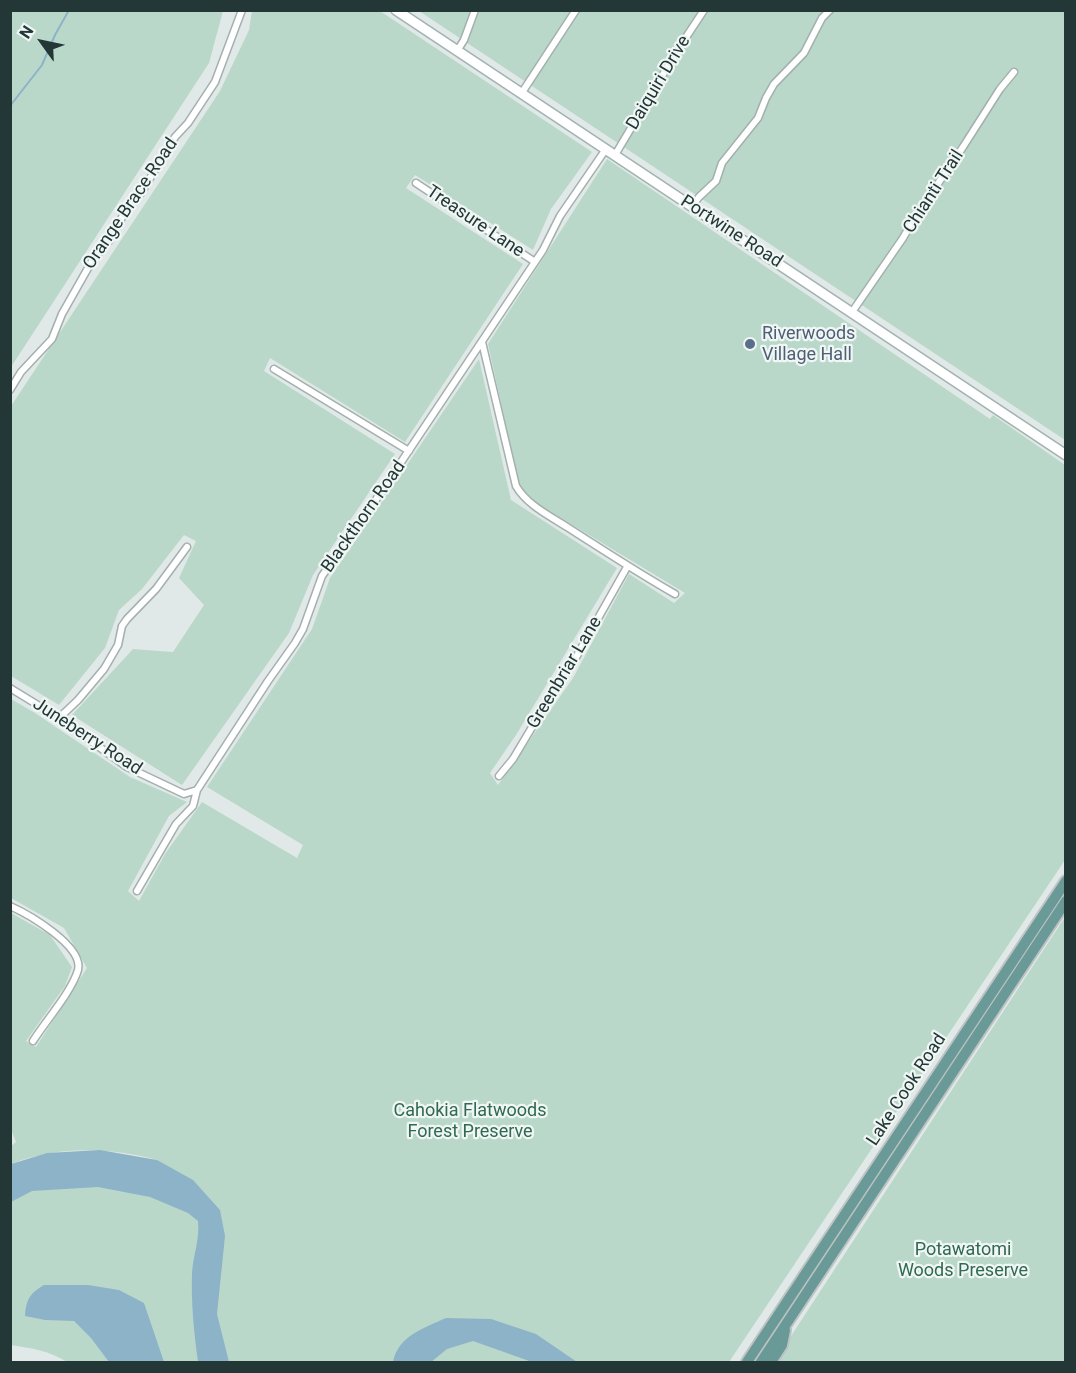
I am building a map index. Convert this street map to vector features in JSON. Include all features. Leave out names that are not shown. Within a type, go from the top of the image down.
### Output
[{"type":"main road","name":"Lake Cook Road","points":[[781,1322],[1065,881]]},
{"type":"main road","name":"Lake Cook Road","points":[[781,1322],[1065,902]]},
{"type":"main road","points":[[738,1362],[765,1327],[781,1322]]},
{"type":"main road","points":[[747,1362],[781,1322]]},
{"type":"main road","points":[[761,1362],[781,1322]]},
{"type":"main road","points":[[771,1362],[782,1345],[781,1322]]},
{"type":"street","name":"Orange Brace Road","points":[[10,390],[21,372],[52,339],[62,314],[92,261],[109,242],[126,210],[141,193],[175,137],[188,123],[215,82],[242,10]]},
{"type":"street","name":"Portwine Road","points":[[396,10],[1065,455]]},
{"type":"street","points":[[457,51],[464,40],[475,10]]},
{"type":"street","points":[[521,94],[576,10]]},
{"type":"street","name":"Daiquiri Drive","points":[[615,155],[704,10]]},
{"type":"street","points":[[692,206],[716,181],[722,163],[758,118],[774,84],[804,53],[822,18],[830,10]]},
{"type":"street","name":"Chianti Trail","points":[[852,312],[1000,89],[1014,72]]},
{"type":"street","name":"Blackthorn Road","points":[[138,891],[176,824],[193,806],[197,790],[295,643],[303,629],[322,576],[482,342],[550,239],[560,216],[606,149]]},
{"type":"street","name":"Treasure Lane","points":[[416,183],[535,262]]},
{"type":"street","points":[[482,342],[516,486],[521,494],[542,511],[627,567],[675,594]]},
{"type":"street","points":[[274,369],[409,451]]},
{"type":"street","points":[[59,718],[78,700],[104,669],[118,645],[122,626],[153,592],[187,547]]},
{"type":"street","name":"Greenbriar Lane","points":[[499,776],[513,759],[570,668],[627,567]]},
{"type":"street","name":"Juneberry Road","points":[[10,688],[59,718],[127,767],[184,794],[197,790]]},
{"type":"street","points":[[10,906],[26,913],[56,933],[77,960],[78,970],[70,985],[33,1041]]},
{"type":"green space","points":[[11,10],[223,11],[209,63],[11,367]]},
{"type":"green space","points":[[252,11],[380,11],[592,152],[551,209],[533,250],[415,175],[406,188],[523,264],[405,442],[270,358],[264,371],[395,454],[313,575],[289,633],[182,785],[72,715],[133,649],[173,652],[204,605],[179,578],[196,541],[184,535],[142,589],[119,610],[105,648],[59,705],[11,676],[11,406],[220,91],[249,30]]},
{"type":"green space","points":[[419,11],[1065,11],[1065,440]]},
{"type":"green space","name":"Cahokia Flatwoods Forest Preserve","points":[[607,159],[990,419],[993,415],[1065,465],[1065,860],[729,1362],[67,1362],[47,1353],[11,1345],[11,1173],[157,1160],[121,1153],[84,1150],[47,1154],[11,1164],[10,1147],[16,1142],[10,1127],[11,913],[50,935],[72,967],[65,986],[26,1041],[36,1047],[87,968],[64,928],[11,898],[11,699],[130,777],[187,802],[169,816],[128,891],[139,901],[165,854],[202,802],[297,858],[303,845],[207,787],[312,629],[330,578],[479,359],[511,500],[617,568],[516,735],[490,773],[498,785],[573,678],[629,574],[674,603],[685,593],[521,494],[488,344]]},
{"type":"green space","name":"Potawatomi Woods Preserve","points":[[1065,917],[1065,1362],[774,1362]]},
{"type":"water","points":[[100,1150],[157,1160],[193,1180],[220,1210],[225,1236],[217,1314],[229,1362],[198,1362],[192,1284],[198,1221],[188,1213],[150,1197],[98,1187],[32,1191],[11,1202],[11,1164],[47,1153]]},
{"type":"water","points":[[44,1285],[88,1285],[119,1290],[144,1303],[164,1362],[109,1362],[91,1338],[74,1321],[45,1320],[25,1316],[30,1298]]},
{"type":"water","points":[[446,1318],[491,1319],[536,1334],[577,1362],[532,1362],[473,1341],[447,1349],[431,1362],[393,1362],[396,1353],[406,1339],[421,1329]]},
{"type":"waterway","points":[[10,106],[42,65],[69,10]]},
{"type":"place","name":"Riverwoods Village Hall","points":[[750,344]]}]
